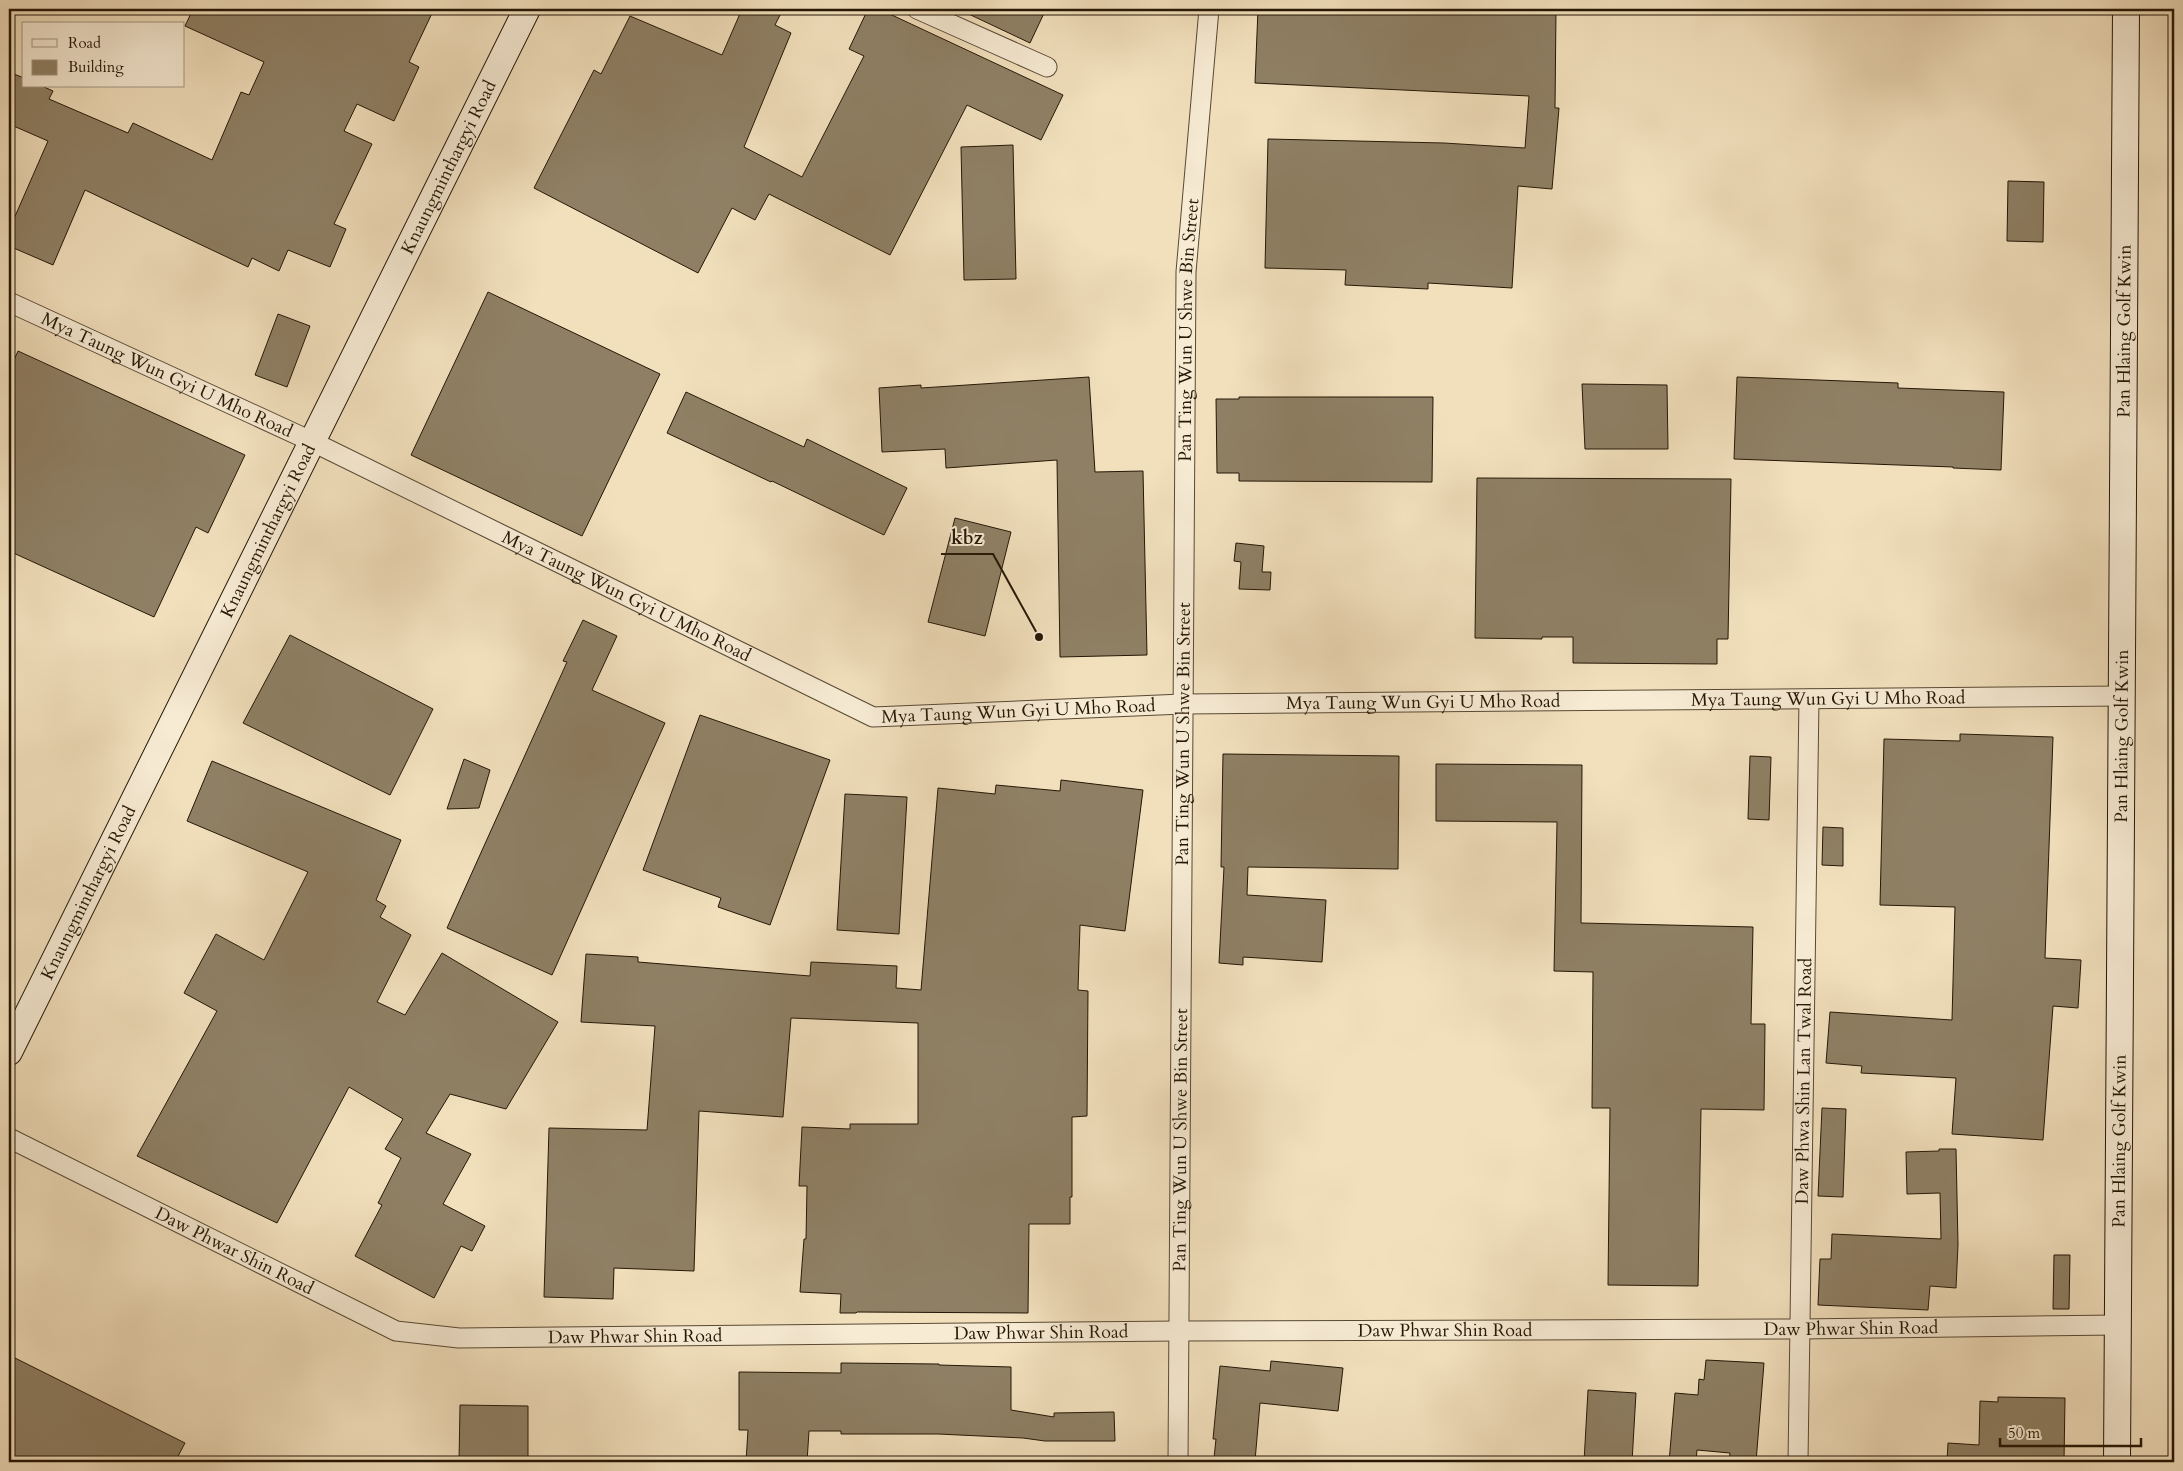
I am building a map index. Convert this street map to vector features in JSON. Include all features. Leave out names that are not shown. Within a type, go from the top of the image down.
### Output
[{"type":"street","name":"Knaungminthargyi Road","points":[[9,1052],[527,9]]},
{"type":"street","points":[[916,9],[1047,67]]},
{"type":"street","name":"Pan Ting Wun U Shwe Bin Street","points":[[1178,1462],[1186,272],[1209,9]]},
{"type":"street","name":"Pan Hlaing Golf Kwin","points":[[2117,1462],[2126,9]]},
{"type":"street","name":"Mya Taung Wun Gyi U Mho Road","points":[[9,302],[312,442],[873,717],[1183,704],[2122,696]]},
{"type":"street","name":"Daw Phwa Shin Lan Twal Road","points":[[1798,1462],[1809,699]]},
{"type":"street","name":"Daw Phwar Shin Road","points":[[9,1138],[396,1331],[459,1338],[1180,1331],[1800,1329],[2117,1325]]},
{"type":"building","points":[[193,9],[434,9],[409,62],[419,67],[394,121],[357,104],[344,131],[372,144],[334,224],[346,229],[330,267],[288,250],[279,271],[252,258],[248,267],[85,190],[53,265],[9,246],[9,230],[48,141],[9,124],[9,72],[22,77],[22,88],[46,88],[53,91],[49,99],[128,133],[133,123],[212,160],[241,92],[249,95],[264,62],[185,26]]},
{"type":"building","points":[[742,9],[783,9],[775,25],[791,33],[744,147],[802,177],[864,56],[849,49],[868,9],[879,9],[1063,95],[1041,140],[967,105],[890,255],[769,194],[755,220],[732,208],[698,273],[534,188],[594,70],[601,74],[630,16],[722,55]]},
{"type":"building","points":[[958,9],[1046,9],[1030,43]]},
{"type":"building","points":[[1258,9],[1439,12],[1439,9],[1556,9],[1555,108],[1559,108],[1552,189],[1518,186],[1512,288],[1428,283],[1428,289],[1345,285],[1346,270],[1265,268],[1268,139],[1444,143],[1525,148],[1529,96],[1255,83]]},
{"type":"building","points":[[1013,145],[1016,279],[964,280],[961,147]]},
{"type":"building","points":[[2008,181],[2044,182],[2043,242],[2007,241]]},
{"type":"building","points":[[488,292],[660,374],[582,536],[411,455]]},
{"type":"building","points":[[278,314],[310,326],[287,387],[255,375]]},
{"type":"building","points":[[18,351],[245,455],[208,533],[196,527],[154,617],[9,551],[9,371]]},
{"type":"building","points":[[1089,377],[1095,472],[1143,471],[1147,655],[1060,657],[1057,460],[946,468],[945,449],[882,452],[879,388],[921,385],[921,388]]},
{"type":"building","points":[[1737,377],[1898,383],[1898,388],[2004,392],[2001,470],[1734,459]]},
{"type":"building","points":[[1582,384],[1667,385],[1668,449],[1585,449]]},
{"type":"building","points":[[686,392],[804,447],[807,439],[907,488],[884,535],[667,433]]},
{"type":"building","points":[[1239,397],[1433,397],[1432,482],[1239,481],[1239,473],[1217,473],[1216,399],[1239,399]]},
{"type":"building","points":[[1477,478],[1731,479],[1728,639],[1717,639],[1717,664],[1573,663],[1573,637],[1542,637],[1542,639],[1475,638]]},
{"type":"building","points":[[955,518],[1011,532],[985,636],[928,622]]},
{"type":"building","points":[[1236,543],[1264,546],[1262,572],[1271,572],[1270,590],[1239,589],[1241,562],[1234,561]]},
{"type":"building","points":[[583,620],[617,636],[592,690],[665,723],[552,975],[447,928],[567,662],[563,661]]},
{"type":"building","points":[[290,635],[433,709],[390,795],[243,723]]},
{"type":"building","points":[[700,715],[830,760],[770,925],[718,907],[721,898],[643,870]]},
{"type":"building","points":[[1960,734],[2053,737],[2045,958],[2081,960],[2078,1008],[2053,1006],[2043,1140],[1952,1134],[1956,1078],[1861,1073],[1862,1066],[1826,1063],[1830,1012],[1952,1020],[1955,907],[1880,905],[1884,739],[1960,741]]},
{"type":"building","points":[[1223,754],[1399,756],[1398,869],[1248,867],[1247,895],[1326,900],[1322,962],[1243,957],[1243,965],[1219,963],[1224,867],[1221,867]]},
{"type":"building","points":[[1750,756],[1771,757],[1769,820],[1748,819]]},
{"type":"building","points":[[464,759],[490,770],[479,808],[447,809]]},
{"type":"building","points":[[212,761],[401,840],[376,900],[386,906],[380,917],[411,935],[377,1002],[405,1015],[442,953],[558,1022],[506,1109],[450,1094],[426,1133],[471,1154],[443,1204],[485,1226],[472,1251],[461,1246],[434,1298],[355,1256],[382,1205],[378,1203],[401,1158],[385,1149],[403,1119],[349,1087],[277,1223],[137,1156],[217,1011],[184,993],[216,934],[264,960],[308,872],[187,821]]},
{"type":"building","points":[[1436,764],[1582,765],[1581,923],[1753,927],[1751,1024],[1765,1024],[1764,1110],[1701,1109],[1698,1286],[1608,1285],[1610,1108],[1592,1108],[1593,972],[1554,971],[1557,822],[1436,821]]},
{"type":"building","points":[[1061,780],[1143,790],[1125,931],[1080,925],[1078,990],[1088,991],[1087,1116],[1072,1117],[1070,1224],[1029,1224],[1028,1313],[840,1313],[841,1294],[800,1292],[804,1239],[806,1239],[807,1186],[799,1186],[802,1127],[850,1129],[850,1124],[918,1124],[918,1023],[791,1018],[783,1117],[699,1111],[694,1271],[614,1268],[613,1299],[544,1297],[549,1128],[647,1130],[655,1026],[581,1022],[586,954],[638,957],[638,962],[810,976],[811,962],[897,966],[896,988],[921,990],[938,788],[995,794],[996,785],[1060,791]]},
{"type":"building","points":[[845,794],[907,797],[899,934],[837,930]]},
{"type":"building","points":[[1823,827],[1843,828],[1843,866],[1822,865]]},
{"type":"building","points":[[1822,1108],[1846,1109],[1843,1197],[1818,1196]]},
{"type":"building","points":[[1939,1149],[1956,1149],[1958,1245],[1956,1288],[1930,1286],[1928,1310],[1818,1305],[1820,1259],[1831,1259],[1832,1234],[1941,1239],[1940,1193],[1907,1194],[1906,1152],[1939,1151]]},
{"type":"building","points":[[2054,1255],[2070,1255],[2069,1309],[2053,1309]]},
{"type":"building","points":[[9,1355],[185,1443],[175,1462],[9,1462]]},
{"type":"building","points":[[1706,1360],[1764,1363],[1756,1462],[1729,1462],[1730,1453],[1697,1450],[1696,1462],[1669,1462],[1675,1393],[1698,1395],[1699,1379],[1704,1380]]},
{"type":"building","points":[[1271,1361],[1343,1368],[1338,1411],[1260,1403],[1255,1461],[1214,1458],[1216,1439],[1213,1439],[1220,1366],[1270,1371]]},
{"type":"building","points":[[841,1363],[1011,1367],[1011,1410],[1054,1417],[1054,1413],[1114,1412],[1115,1441],[1045,1441],[1023,1438],[938,1434],[841,1434],[841,1431],[809,1431],[807,1462],[746,1462],[748,1430],[739,1430],[739,1372],[841,1373]]},
{"type":"building","points":[[1588,1390],[1636,1393],[1632,1462],[1584,1462]]},
{"type":"building","points":[[1998,1397],[2065,1398],[2064,1462],[1947,1462],[1948,1443],[1979,1445],[1980,1401],[1998,1402]]},
{"type":"building","points":[[460,1405],[528,1406],[528,1462],[459,1462]]},
{"type":"place","name":"kbz","points":[[1039,637]]}]
